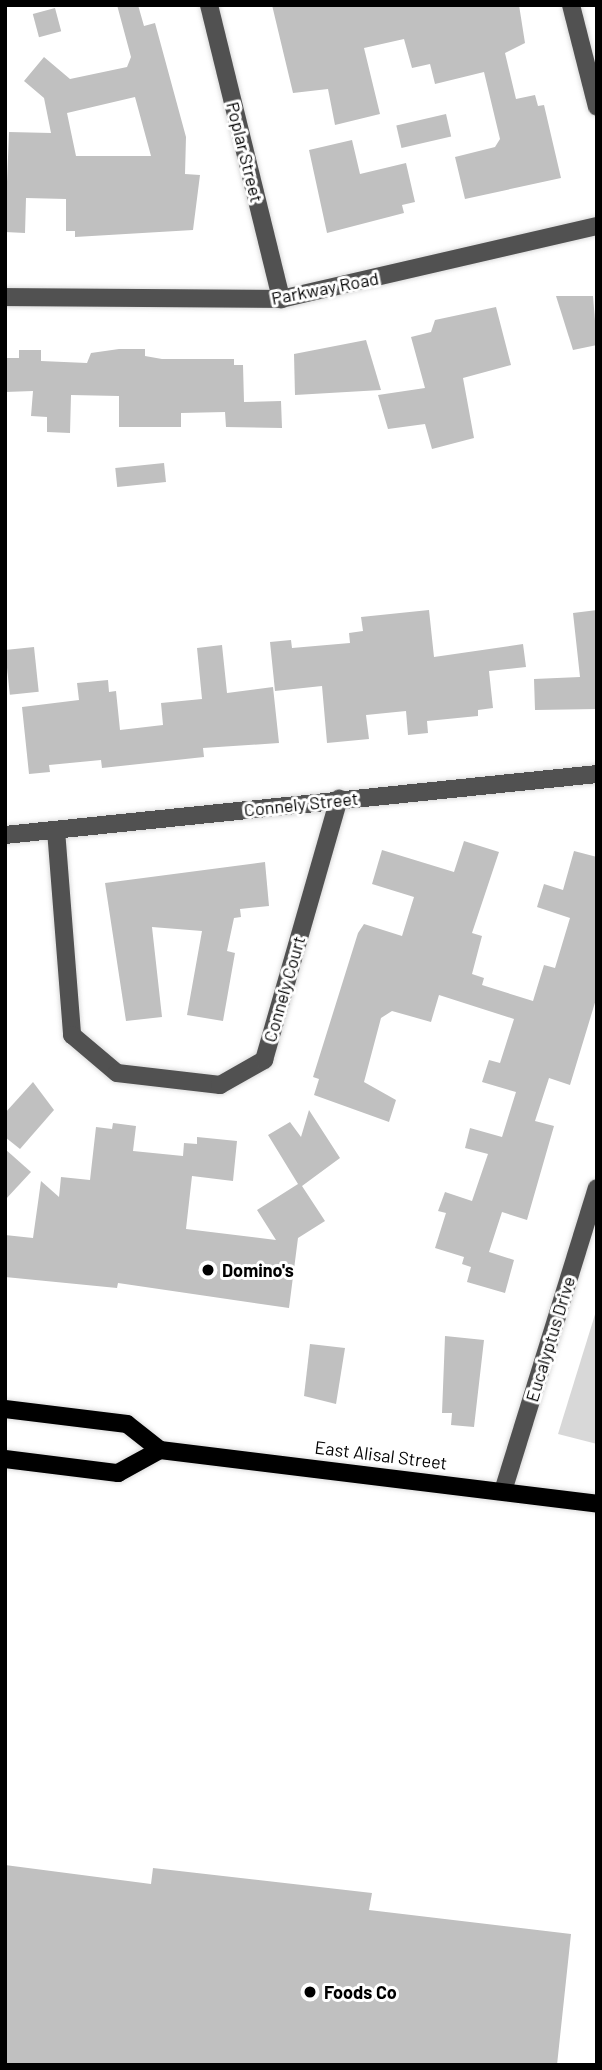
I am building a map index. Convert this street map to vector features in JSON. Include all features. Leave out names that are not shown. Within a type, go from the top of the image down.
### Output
[{"type":"main road","points":[[5,1409],[127,1424],[160,1450],[118,1473],[5,1459]]},
{"type":"main road","name":"East Alisal Street","points":[[160,1450],[597,1504]]},
{"type":"street","name":"Poplar Street","points":[[209,5],[281,299]]},
{"type":"street","points":[[571,5],[597,107]]},
{"type":"street","name":"Parkway Road","points":[[5,297],[281,299],[597,226]]},
{"type":"street","name":"Connely Street","points":[[5,835],[597,774]]},
{"type":"street","name":"Connely Court","points":[[56,830],[72,1035],[117,1073],[220,1085],[264,1060],[339,799]]},
{"type":"street","name":"Eucalyptus Drive","points":[[503,1491],[597,1188]]},
{"type":"shaded area","points":[[597,1308],[597,1444],[558,1434]]},
{"type":"building","points":[[117,5],[138,5],[144,26],[155,23],[186,137],[185,174],[200,175],[193,230],[75,237],[75,231],[66,231],[66,199],[26,198],[25,233],[5,232],[9,132],[51,133],[44,98],[24,81],[44,57],[70,79],[127,67],[131,57]],"holes":[[[135,97],[151,156],[76,156],[67,113]]]},
{"type":"building","points":[[272,5],[519,5],[525,43],[505,53],[516,99],[535,95],[538,106],[544,105],[561,178],[465,199],[455,157],[495,147],[500,139],[484,72],[435,84],[430,64],[412,68],[404,39],[364,48],[380,114],[335,125],[328,89],[293,93]]},
{"type":"building","points":[[55,8],[61,31],[39,37],[33,14]]},
{"type":"building","points":[[446,114],[451,136],[401,148],[396,125]]},
{"type":"building","points":[[352,140],[360,174],[406,163],[415,202],[402,205],[404,213],[327,233],[309,150]]},
{"type":"building","points":[[556,296],[593,296],[597,345],[573,350]]},
{"type":"building","points":[[496,307],[511,365],[463,378],[474,438],[432,449],[425,424],[388,429],[378,395],[425,388],[411,337],[431,332],[435,320]]},
{"type":"building","points":[[366,340],[381,390],[295,395],[294,354]]},
{"type":"building","points":[[145,349],[145,356],[162,359],[234,359],[234,365],[243,365],[244,402],[281,401],[282,428],[226,427],[225,412],[181,413],[181,427],[119,427],[119,396],[71,395],[70,433],[47,432],[47,417],[31,416],[33,391],[5,392],[5,358],[19,358],[19,350],[41,350],[41,361],[87,363],[91,353]]},
{"type":"building","points":[[164,463],[166,482],[117,487],[115,468]]},
{"type":"building","points":[[429,610],[434,657],[523,644],[526,667],[489,671],[493,708],[478,710],[478,716],[427,721],[428,733],[408,735],[406,711],[366,715],[369,739],[327,743],[322,686],[275,691],[270,642],[291,640],[292,648],[350,643],[349,633],[363,631],[361,617]]},
{"type":"building","points":[[597,610],[597,709],[535,710],[534,679],[580,677],[573,613]]},
{"type":"building","points":[[222,645],[227,693],[273,687],[279,743],[203,748],[204,757],[102,768],[101,760],[49,765],[50,772],[29,774],[22,707],[79,700],[77,683],[108,680],[109,692],[116,691],[120,730],[163,725],[161,703],[202,699],[197,648]]},
{"type":"building","points":[[34,647],[39,692],[10,695],[5,650]]},
{"type":"building","points":[[464,841],[499,852],[472,933],[482,936],[472,974],[484,978],[482,985],[533,1001],[544,965],[555,968],[570,918],[537,907],[544,884],[563,890],[574,851],[597,857],[597,996],[570,1085],[549,1078],[535,1121],[554,1126],[527,1220],[502,1212],[489,1252],[514,1260],[505,1293],[467,1282],[471,1267],[462,1264],[464,1257],[435,1248],[446,1213],[438,1211],[445,1192],[472,1201],[488,1154],[465,1148],[470,1128],[502,1137],[516,1092],[482,1082],[489,1060],[500,1063],[514,1019],[439,995],[431,1022],[392,1011],[381,1018],[364,1082],[396,1100],[389,1122],[314,1095],[319,1079],[313,1077],[358,933],[364,924],[402,936],[414,897],[372,884],[382,850],[454,872]]},
{"type":"building","points":[[265,862],[269,906],[240,909],[241,917],[234,918],[227,951],[235,953],[223,1021],[187,1015],[202,931],[152,927],[162,1017],[126,1021],[105,883]]},
{"type":"building","points":[[33,1082],[54,1110],[20,1149],[5,1137],[5,1113]]},
{"type":"building","points":[[309,1110],[340,1158],[302,1186],[325,1221],[298,1238],[289,1308],[118,1283],[117,1288],[5,1277],[5,1235],[33,1238],[41,1181],[59,1197],[61,1177],[90,1180],[96,1127],[112,1129],[113,1123],[136,1126],[133,1151],[183,1156],[184,1143],[197,1144],[197,1137],[237,1141],[233,1181],[192,1176],[186,1229],[276,1240],[257,1210],[298,1184],[268,1135],[290,1122],[301,1137]]},
{"type":"building","points":[[5,1149],[31,1172],[5,1200]]},
{"type":"building","points":[[445,1336],[484,1340],[474,1427],[451,1425],[452,1413],[442,1413]]},
{"type":"building","points":[[310,1344],[345,1348],[336,1404],[304,1396]]},
{"type":"building","points":[[5,1865],[151,1884],[153,1868],[372,1893],[369,1910],[571,1934],[557,2065],[5,2065]]},
{"type":"place","name":"Domino's","points":[[208,1270]]},
{"type":"place","name":"Foods Co","points":[[310,1992]]}]
